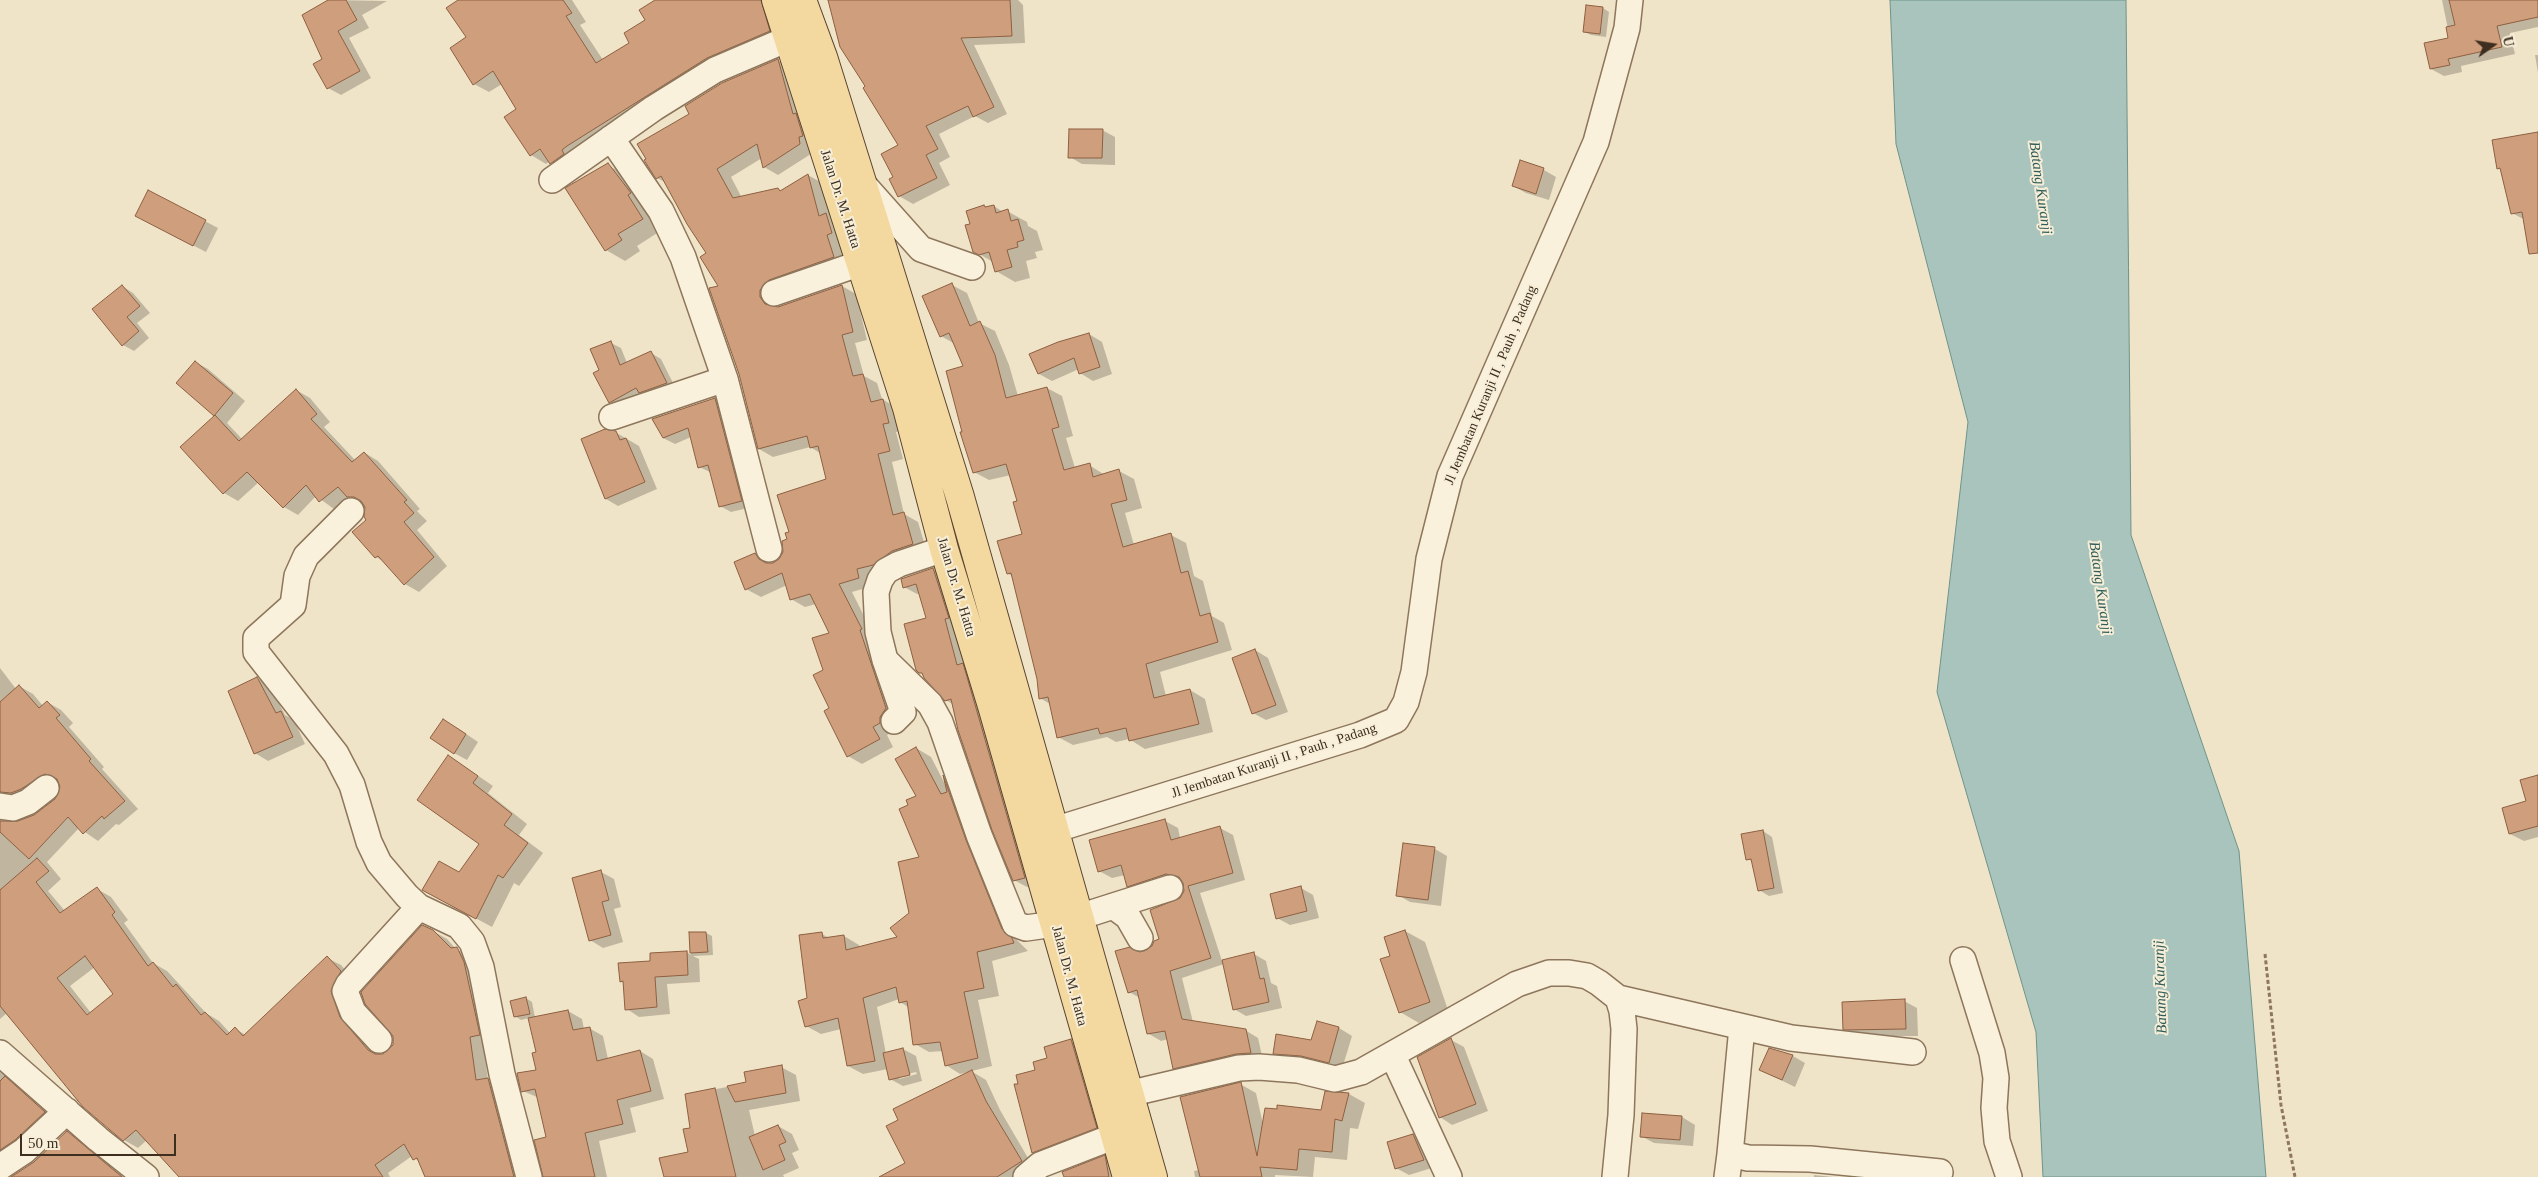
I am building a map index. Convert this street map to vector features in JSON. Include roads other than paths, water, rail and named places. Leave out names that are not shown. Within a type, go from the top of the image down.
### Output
[{"type":"main road","name":"Jalan Dr. M. Hatta","points":[[776,0],[790,38],[907,408],[944,549],[1067,920],[1128,1094],[1152,1177]]},
{"type":"main road","name":"Jalan Dr. M. Hatta","points":[[802,0],[823,58],[864,186],[960,497],[1054,830],[1067,920],[1115,1136],[1127,1177]]},
{"type":"street","name":"Jl Jembatan Kuranji II , Pauh , Padang","points":[[1054,830],[1360,736],[1396,720],[1406,702],[1414,672],[1429,559],[1450,476],[1596,142],[1627,28],[1630,0]]},
{"type":"street","points":[[552,180],[611,138],[715,70],[790,38]]},
{"type":"street","points":[[611,138],[660,211],[683,257],[725,379],[770,550]]},
{"type":"street","points":[[864,186],[921,249],[972,267]]},
{"type":"street","points":[[774,293],[861,263]]},
{"type":"street","points":[[612,417],[725,379]]},
{"type":"street","points":[[350,511],[306,556],[297,576],[293,604],[256,638],[254,645],[256,652],[336,754],[352,785],[369,842],[378,862],[419,907],[459,926],[472,942],[481,967],[502,1074],[529,1177]]},
{"type":"street","points":[[894,721],[903,712],[885,660],[877,613],[876,592],[880,580],[886,572],[898,564],[944,549]]},
{"type":"street","points":[[885,660],[930,704],[940,722],[979,835],[1015,924],[1026,928],[1067,920],[1170,888]]},
{"type":"street","points":[[0,806],[13,808],[28,802],[46,788]]},
{"type":"street","points":[[1113,906],[1128,917],[1140,938]]},
{"type":"street","points":[[378,1040],[353,1012],[348,1004],[345,991],[348,985],[419,907]]},
{"type":"street","points":[[1963,960],[1992,1053],[1996,1078],[1994,1108],[1997,1141],[2009,1177]]},
{"type":"street","points":[[1128,1094],[1239,1068],[1298,1070],[1335,1079],[1361,1072],[1393,1056],[1518,984],[1549,973],[1587,976],[1600,983],[1618,998],[1791,1038],[1913,1052]]},
{"type":"street","points":[[1615,1177],[1621,1115],[1624,1029],[1618,998]]},
{"type":"street","points":[[1742,1027],[1728,1166],[1748,1158],[1810,1159],[1940,1172]]},
{"type":"street","points":[[0,1053],[98,1139],[146,1177]]},
{"type":"street","points":[[1393,1056],[1449,1177]]},
{"type":"street","points":[[0,1167],[24,1152],[67,1111]]},
{"type":"street","points":[[1026,1177],[1040,1165],[1115,1136]]},
{"type":"water","name":"Batang Kuranji","points":[[1890,0],[2126,0],[2131,535],[2239,851],[2266,1177],[2043,1177],[2036,1032],[1937,692],[1968,422],[1896,144]]}]
